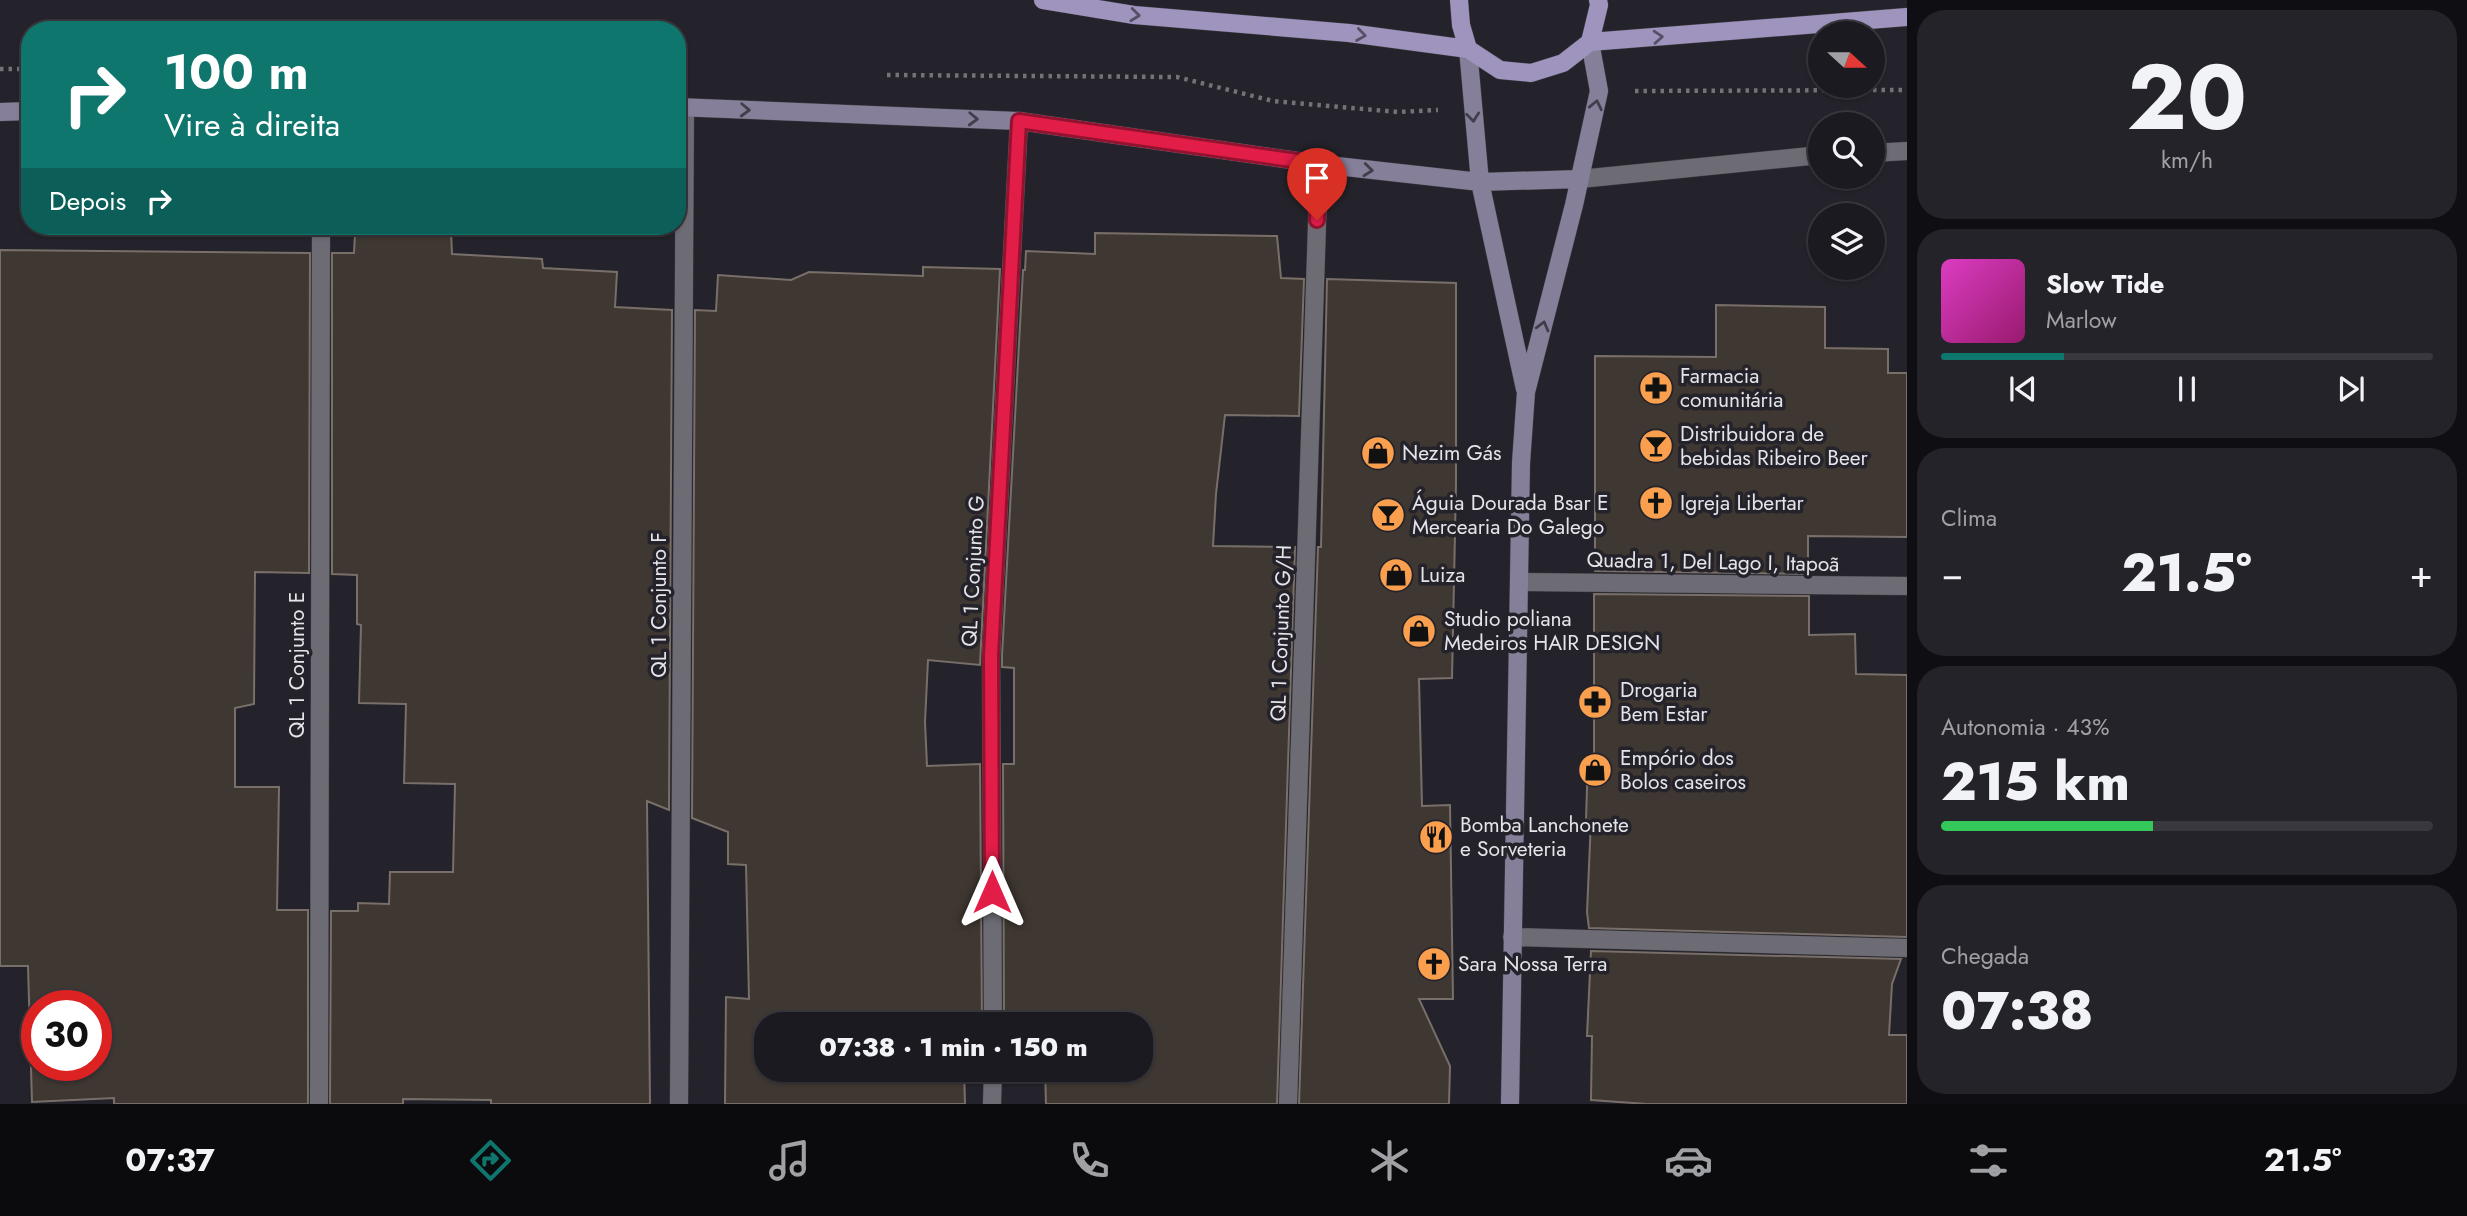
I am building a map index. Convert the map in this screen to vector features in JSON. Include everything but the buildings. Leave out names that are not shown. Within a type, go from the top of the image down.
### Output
[{"type":"main road","points":[[1043,0],[1134,15],[1349,33],[1468,49],[1500,70],[1531,74],[1563,63],[1590,42],[1907,17]]},
{"type":"main road","points":[[1459,0],[1461,24],[1468,49]]},
{"type":"main road","points":[[1590,42],[1598,0]]},
{"type":"street","points":[[1510,1104],[1521,463],[1525,392],[1580,179],[1599,91],[1590,42]]},
{"type":"street","points":[[1468,49],[1480,182],[1525,392]]},
{"type":"street","points":[[686,107],[1019,121],[1319,164],[1480,182],[1580,179],[1808,156]]},
{"type":"street","points":[[0,112],[21,111]]},
{"type":"street","name":"QL 1 Conjunto G","points":[[993,1012],[991,656],[1019,121]]},
{"type":"street","points":[[1885,152],[1907,151]]},
{"type":"street","name":"QL 1 Conjunto G/H","points":[[1288,1104],[1319,164]]},
{"type":"street","name":"QL 1 Conjunto E","points":[[318,1104],[321,235]]},
{"type":"street","name":"QL 1 Conjunto F","points":[[679,1104],[681,235]]},
{"type":"street","name":"Quadra 1, Del Lago I, Itapoã","points":[[1519,582],[1907,586]]},
{"type":"street","points":[[1512,937],[1907,948]]},
{"type":"street","points":[[992,1104],[993,1082]]},
{"type":"path","points":[[0,69],[21,69]]},
{"type":"path","points":[[885,75],[1177,77],[1273,101],[1398,112],[1472,109]]},
{"type":"path","points":[[1599,91],[1907,90]]},
{"type":"place","name":"Farmacia comunitária","points":[[1656,388]]},
{"type":"place","name":"Distribuidora de bebidas Ribeiro Beer","points":[[1656,446]]},
{"type":"place","name":"Nezim Gás","points":[[1378,453]]},
{"type":"place","name":"Igreja Libertar","points":[[1656,503]]},
{"type":"place","name":"Águia Dourada Bsar E Mercearia Do Galego","points":[[1388,515]]},
{"type":"place","name":"Luiza","points":[[1396,575]]},
{"type":"place","name":"Studio poliana Medeiros HAIR DESIGN","points":[[1419,631]]},
{"type":"place","name":"Drogaria Bem Estar","points":[[1595,702]]},
{"type":"place","name":"Empório dos Bolos caseiros","points":[[1595,770]]},
{"type":"place","name":"Bomba Lanchonete e Sorveteria","points":[[1436,837]]},
{"type":"place","name":"Sara Nossa Terra","points":[[1434,964]]},
{"type":"route","points":[[992,892],[991,656],[1019,121],[1319,164],[1317,220]]}]
